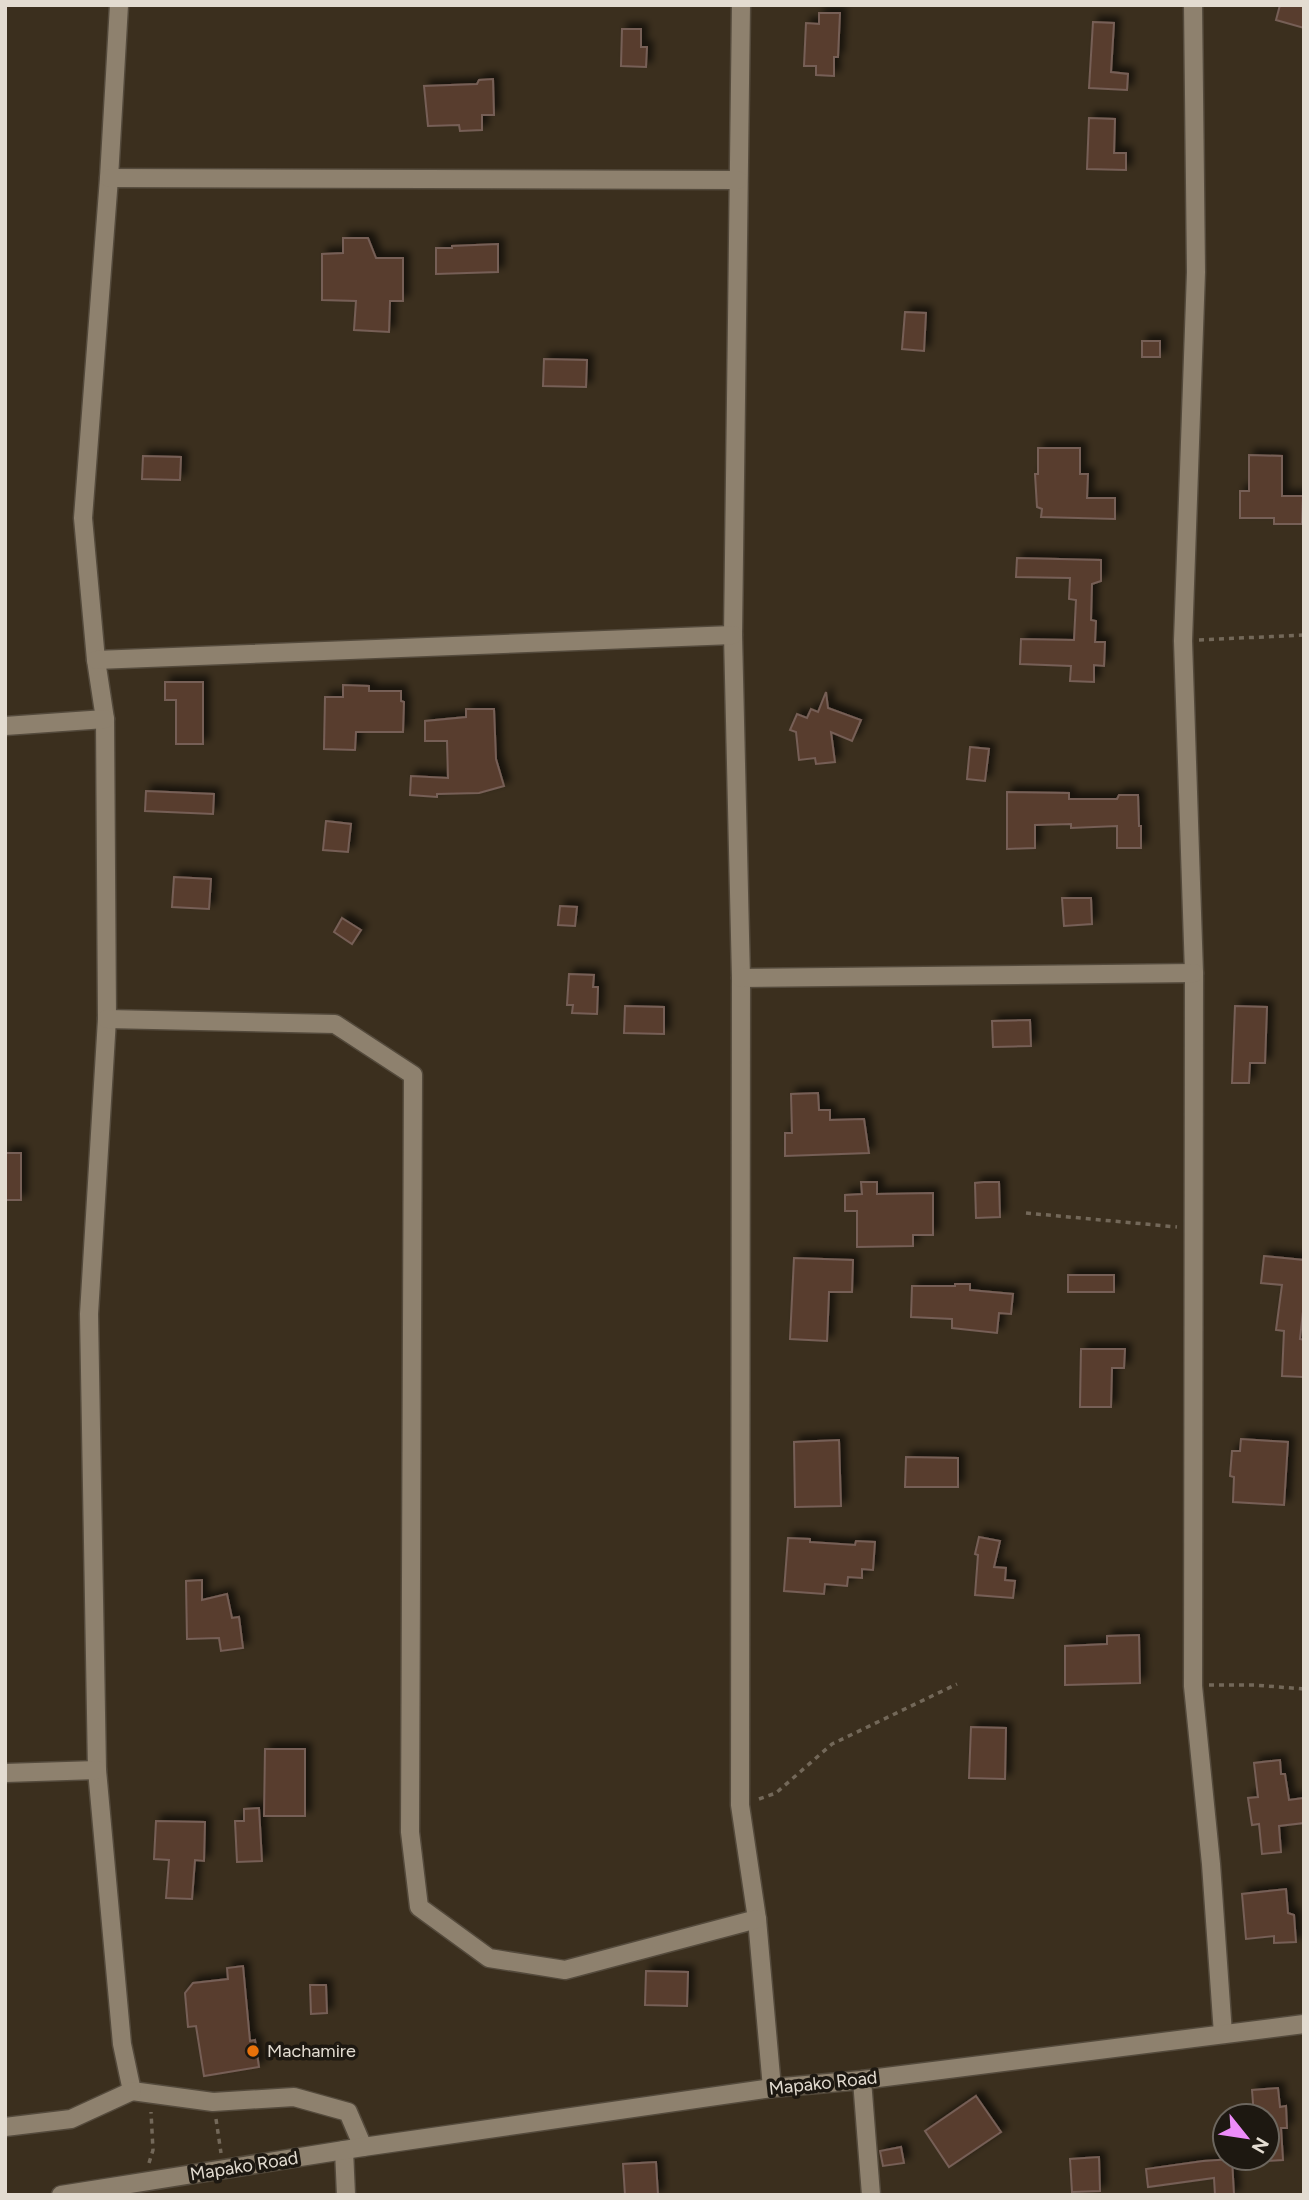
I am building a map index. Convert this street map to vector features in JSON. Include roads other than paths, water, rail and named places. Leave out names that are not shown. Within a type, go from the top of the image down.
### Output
[{"type":"street","points":[[119,5],[109,178],[83,518],[96,660],[105,719],[107,1019],[89,1314],[97,1770],[122,2044],[141,2093]]},
{"type":"street","points":[[741,5],[733,635],[740,978],[740,1805],[757,1919],[772,2088]]},
{"type":"street","points":[[1194,5],[1196,272],[1183,641],[1194,973],[1193,1686],[1211,1864],[1223,2034]]},
{"type":"street","points":[[109,178],[738,180]]},
{"type":"street","points":[[96,660],[733,635]]},
{"type":"street","points":[[5,726],[105,719]]},
{"type":"street","points":[[740,978],[1194,973]]},
{"type":"street","points":[[107,1019],[335,1024],[413,1075],[410,1832],[419,1907],[489,1958],[565,1970],[757,1919]]},
{"type":"street","points":[[5,1773],[97,1770]]},
{"type":"street","name":"Mapako Road","points":[[61,2195],[363,2147],[772,2088],[862,2080],[1304,2024]]},
{"type":"street","points":[[862,2080],[871,2195]]},
{"type":"street","points":[[5,2127],[71,2119],[141,2093],[213,2102],[294,2097],[348,2112],[363,2147]]},
{"type":"street","points":[[344,2150],[346,2195]]},
{"type":"place","name":"Machamire","points":[[253,2051]]}]
